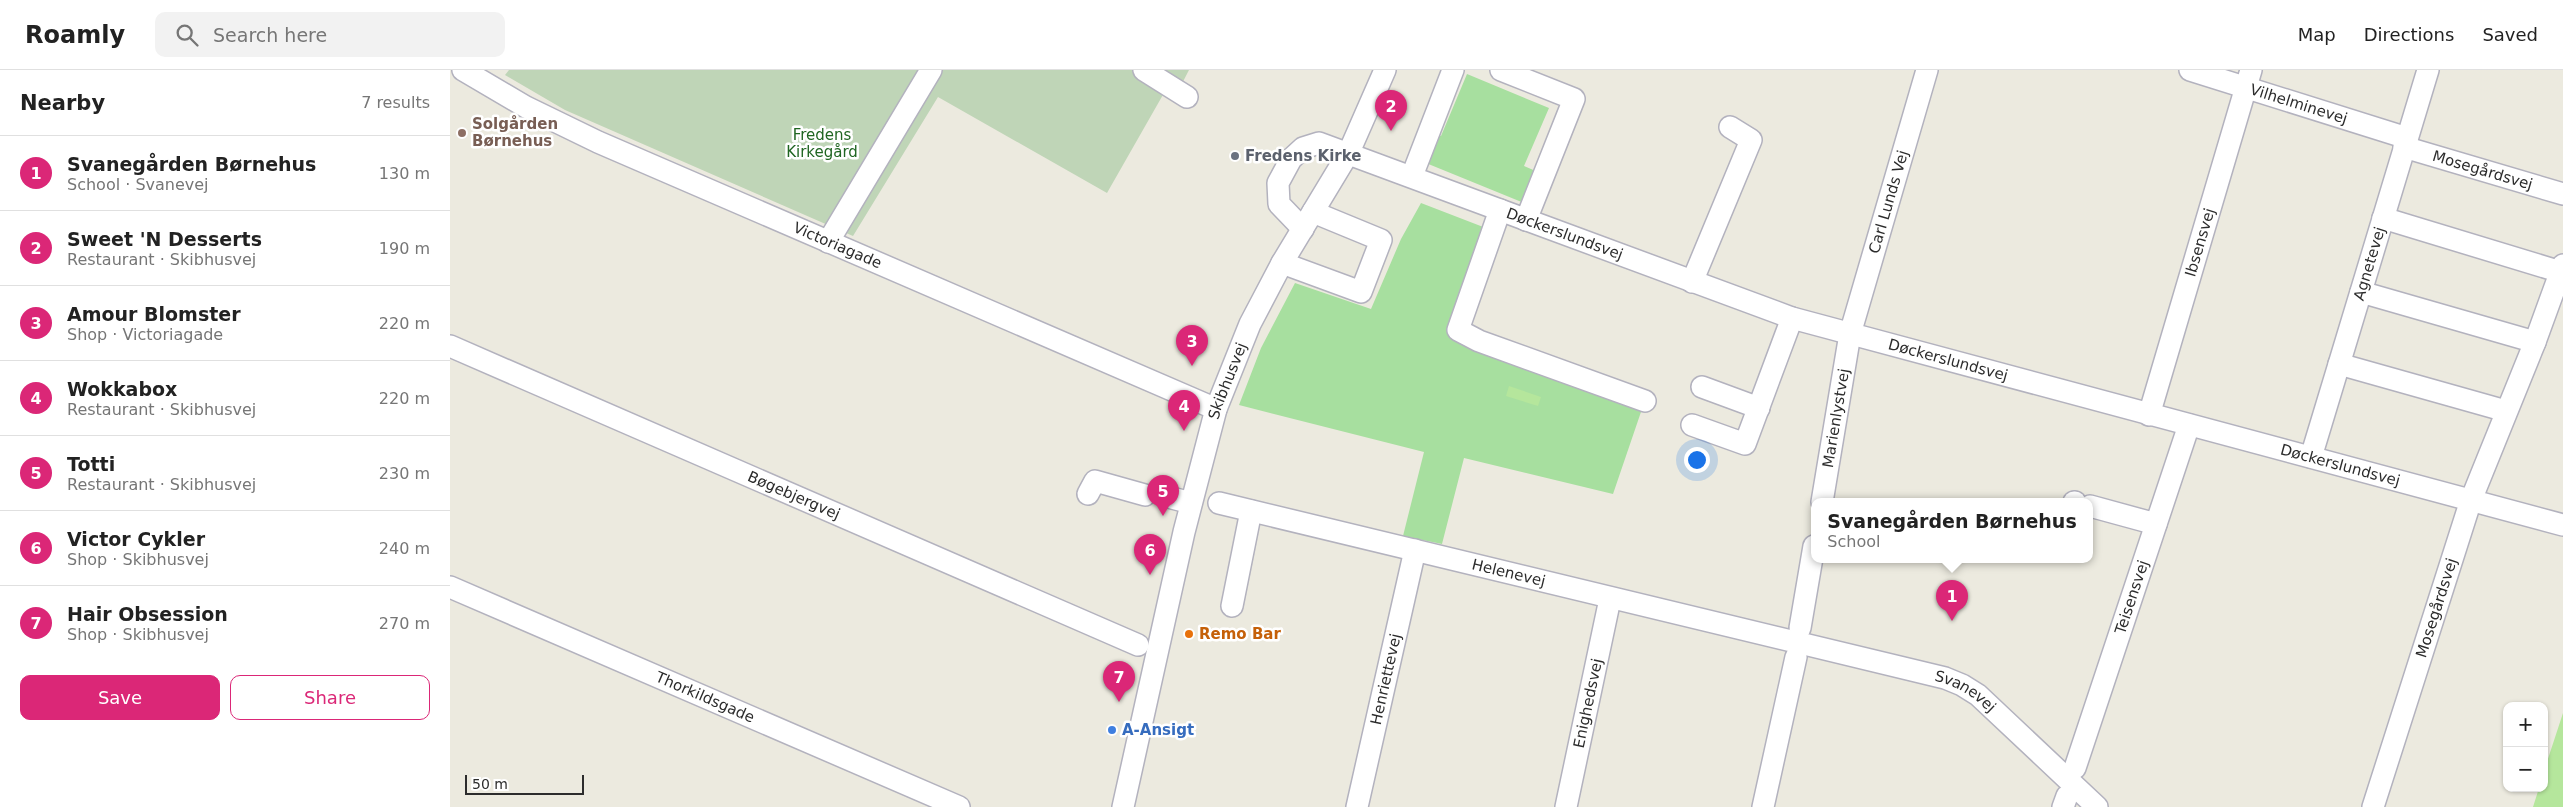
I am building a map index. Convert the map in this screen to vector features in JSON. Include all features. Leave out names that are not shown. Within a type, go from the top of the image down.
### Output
[{"type":"street","name":"Victoriagade","points":[[463,70],[526,107],[598,142],[1216,409]]},
{"type":"street","points":[[828,242],[931,70]]},
{"type":"street","points":[[1144,70],[1187,98]]},
{"type":"street","points":[[1412,176],[1453,70]]},
{"type":"street","points":[[1501,70],[1574,99],[1526,220]]},
{"type":"street","name":"Carl Lunds Vej","points":[[1850,334],[1927,70]]},
{"type":"street","name":"Vilhelminevej","points":[[2190,70],[2248,79],[2406,142]]},
{"type":"street","name":"Agnetevej","points":[[2311,457],[2428,70]]},
{"type":"street","name":"Skibhusvej","points":[[1123,807],[1182,501],[1250,324],[1282,264],[1349,152],[1379,72]]},
{"type":"street","name":"Ibsensvej","points":[[2149,414],[2248,79]]},
{"type":"street","points":[[1692,282],[1751,140],[1730,127]]},
{"type":"street","name":"Mosegårdsvej","points":[[2406,142],[2563,194]]},
{"type":"street","name":"Døckerslundsvej","points":[[1308,221],[1279,204],[1278,184],[1291,159],[1303,148],[1320,143],[1349,152],[1526,220],[1792,318],[2563,525]]},
{"type":"street","points":[[1500,210],[1458,330],[1479,341],[1645,401]]},
{"type":"street","name":"Mosegårdsvej","points":[[2373,807],[2471,500],[2535,342],[2555,312],[2562,269],[2383,218]]},
{"type":"street","points":[[1282,264],[1361,292],[1381,240],[1308,221]]},
{"type":"street","points":[[2361,292],[2535,342]]},
{"type":"street","points":[[1692,425],[1745,444],[1792,318]]},
{"type":"street","name":"Marienlystvej","points":[[1823,498],[1850,334]]},
{"type":"street","name":"Bøgebjergvej","points":[[450,346],[1138,645]]},
{"type":"street","points":[[2339,364],[2506,411]]},
{"type":"street","points":[[1702,387],[1759,408]]},
{"type":"street","name":"Teisensvej","points":[[2075,768],[2189,425]]},
{"type":"street","points":[[1088,494],[1095,481],[1145,495]]},
{"type":"street","name":"Helenevej","points":[[1219,503],[1798,643]]},
{"type":"street","points":[[2093,507],[2156,524]]},
{"type":"street","points":[[1232,606],[1251,511]]},
{"type":"street","name":"Henriettevej","points":[[1357,807],[1415,550]]},
{"type":"street","points":[[1763,807],[1798,643],[1811,563]]},
{"type":"street","name":"Thorkildsgade","points":[[450,587],[959,807]]},
{"type":"street","name":"Enighedsvej","points":[[1566,807],[1610,599]]},
{"type":"street","name":"Svanevej","points":[[1798,643],[1945,678],[1962,685],[1978,695],[2098,807]]},
{"type":"green space","name":"Fredens Kirkegård","points":[[509,70],[1189,70],[1174,99],[1164,93],[1107,193],[938,97],[853,236],[565,110],[505,75]]},
{"type":"green space","points":[[1467,74],[1549,108],[1524,166],[1538,172],[1524,203],[1421,161],[1433,133],[1441,136]]},
{"type":"green space","points":[[1421,203],[1491,230],[1452,332],[1642,409],[1613,494],[1464,458],[1442,544],[1403,536],[1424,452],[1239,405],[1261,348],[1295,283],[1371,309],[1401,239]]},
{"type":"green space","points":[[1509,386],[1541,397],[1538,406],[1506,396]]},
{"type":"green space","points":[[2563,713],[2563,807],[2533,807],[2538,792],[2548,792],[2548,759]]},
{"type":"place","name":"Sweet 'N Desserts","points":[[1391,131]]},
{"type":"place","name":"Solgården Børnehus","points":[[462,133]]},
{"type":"place","name":"Fredens Kirke","points":[[1235,156]]},
{"type":"place","name":"Amour Blomster","points":[[1192,366]]},
{"type":"place","name":"Wokkabox","points":[[1184,431]]},
{"type":"place","name":"Totti","points":[[1163,516]]},
{"type":"place","name":"Victor Cykler","points":[[1150,575]]},
{"type":"place","name":"Svanegården Børnehus","points":[[1952,621]]},
{"type":"place","name":"Remo Bar","points":[[1189,634]]},
{"type":"place","name":"Hair Obsession","points":[[1119,702]]},
{"type":"place","name":"A-Ansigt","points":[[1112,730]]}]
